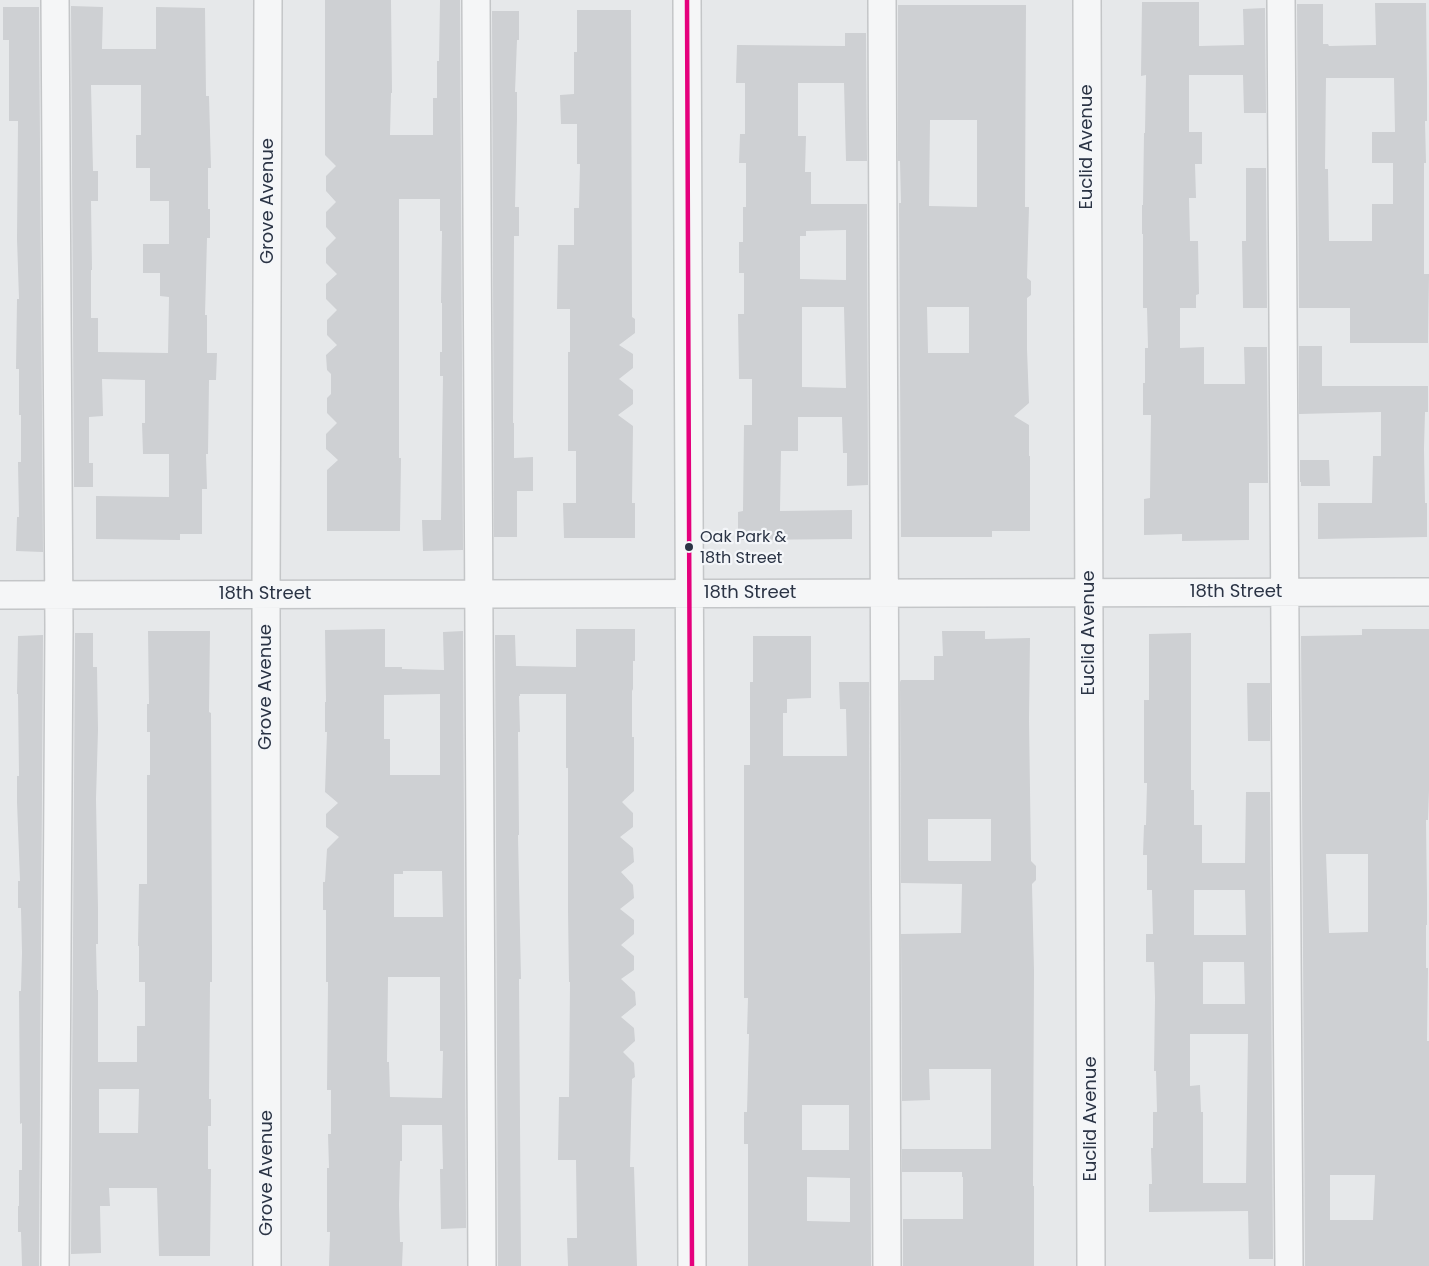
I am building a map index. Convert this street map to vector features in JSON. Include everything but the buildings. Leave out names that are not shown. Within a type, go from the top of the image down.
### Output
[{"type":"street","points":[[55,0],[59,595],[55,1266]]},
{"type":"street","name":"Grove Avenue","points":[[267,1266],[268,0]]},
{"type":"street","points":[[476,0],[482,1266]]},
{"type":"street","points":[[687,0],[692,1266]]},
{"type":"street","points":[[882,0],[887,1266]]},
{"type":"street","name":"Euclid Avenue","points":[[1087,0],[1091,1266]]},
{"type":"street","points":[[1281,0],[1289,1266]]},
{"type":"street","name":"18th Street","points":[[0,595],[1429,592]]},
{"type":"transit line","points":[[687,0],[692,1266]]},
{"type":"place","name":"Oak Park & 18th Street","points":[[689,547]]}]
